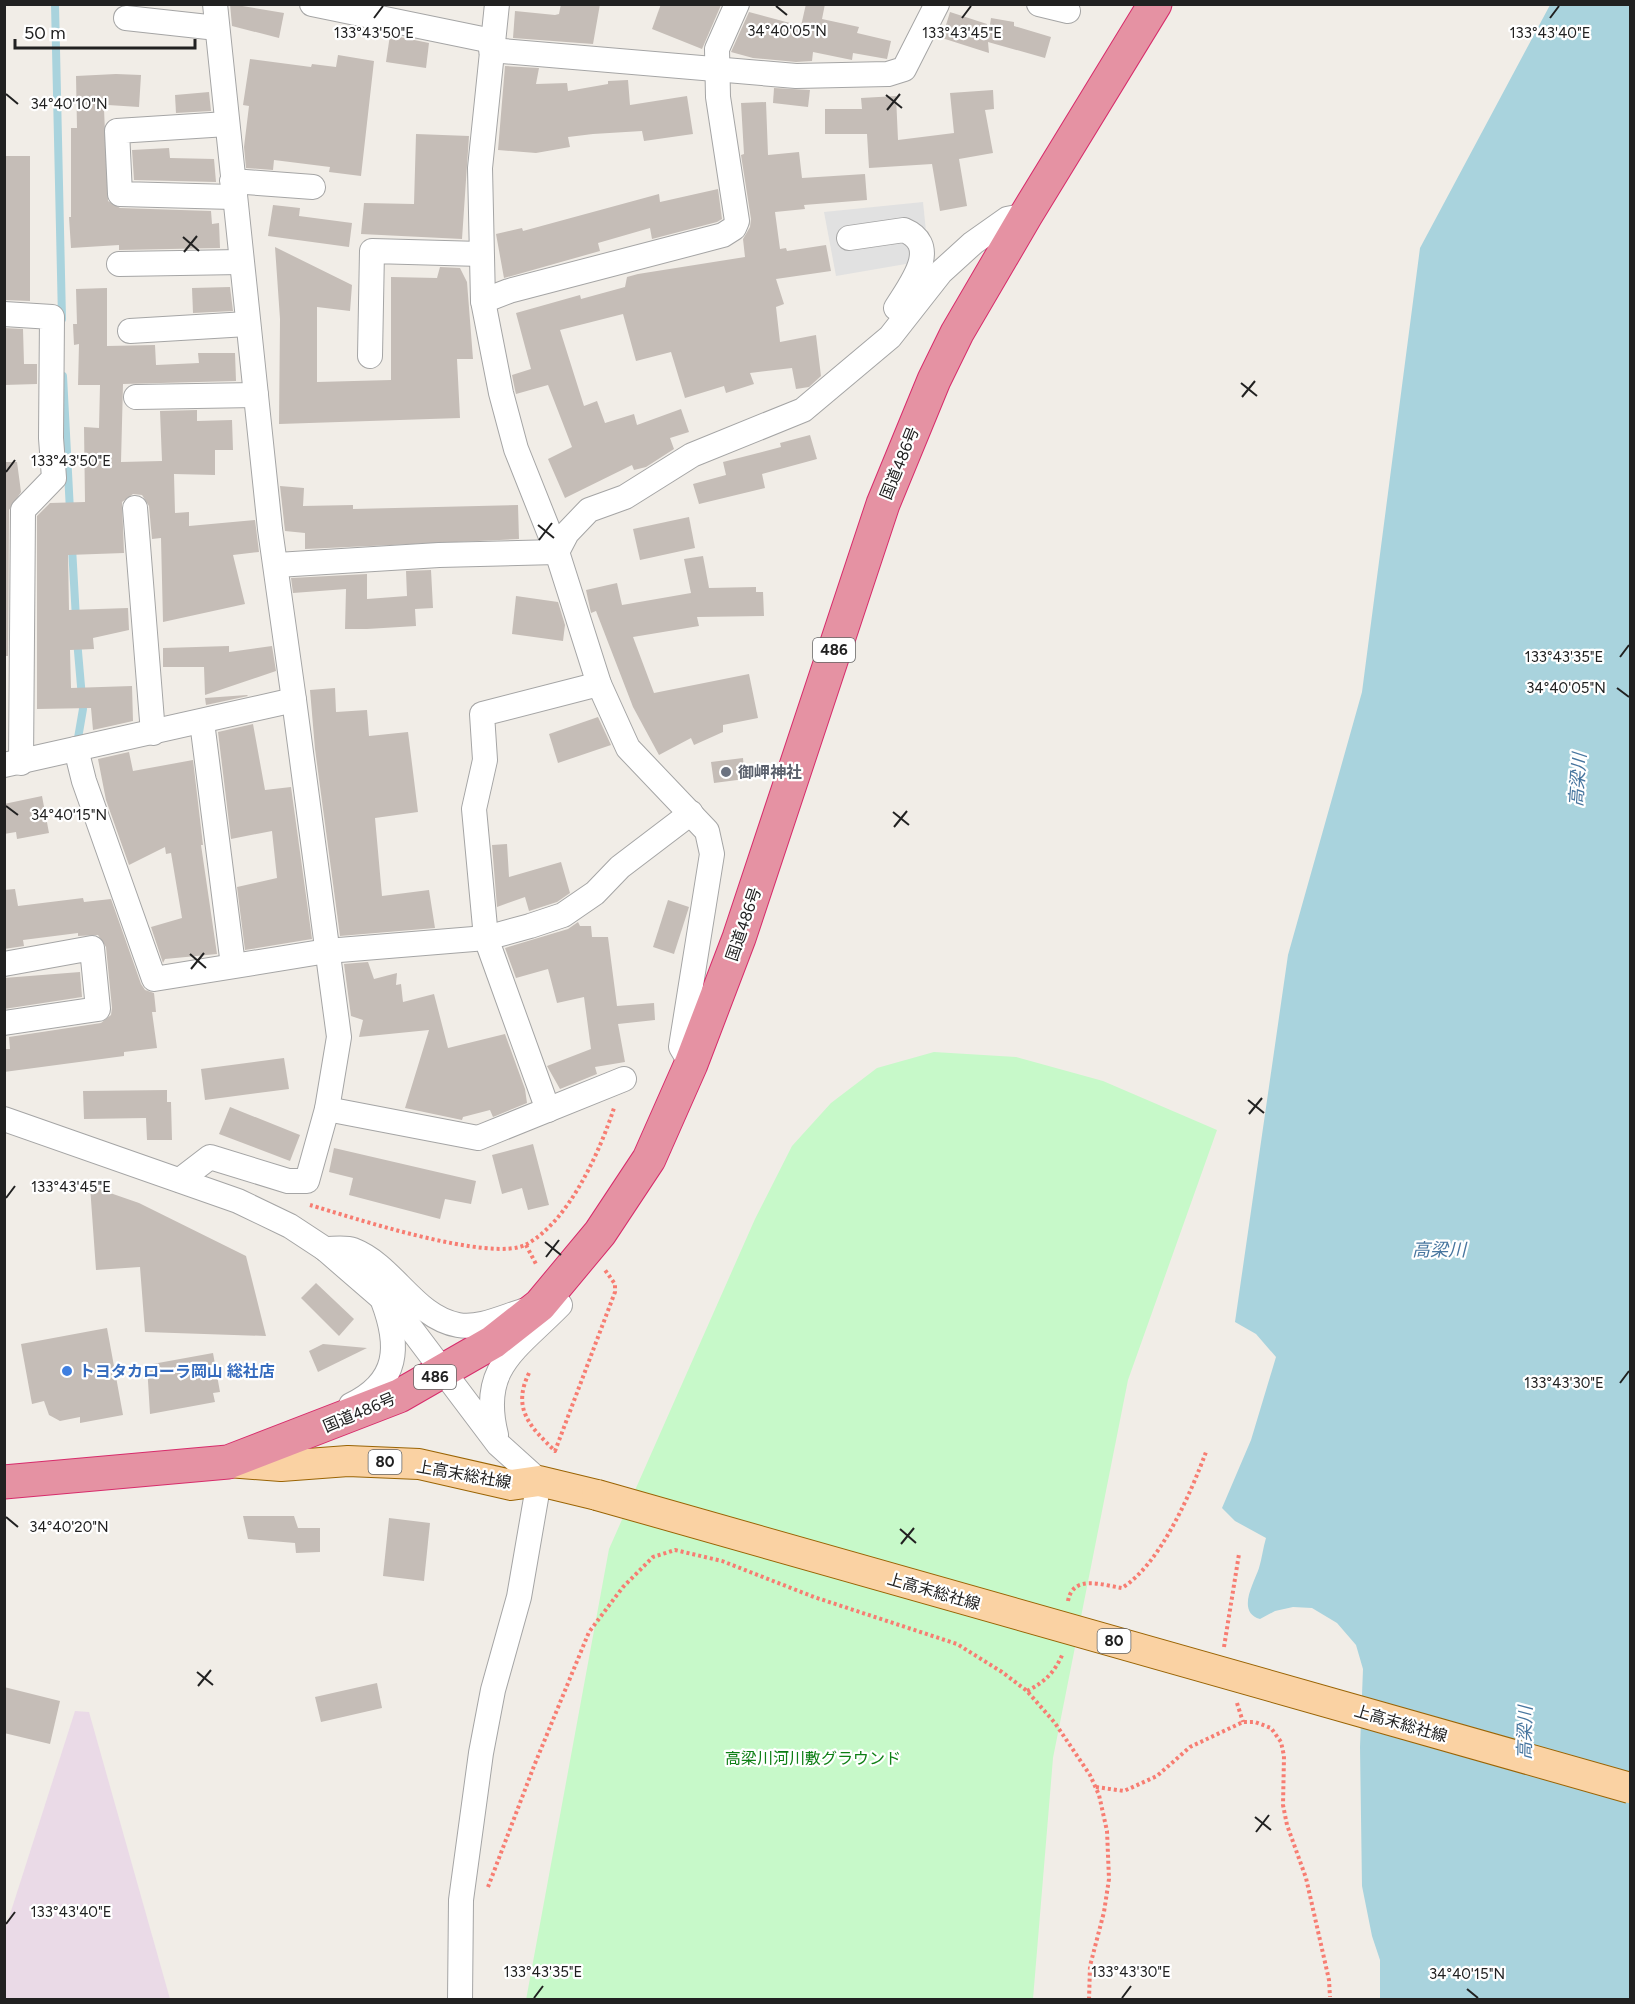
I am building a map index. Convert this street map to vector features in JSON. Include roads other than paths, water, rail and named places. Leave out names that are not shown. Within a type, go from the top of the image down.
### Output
[{"type":"highway","name":"国道486号","points":[[4,1482],[228,1462],[318,1429],[399,1396],[445,1372],[493,1342],[540,1305],[582,1257],[633,1187],[649,1159],[691,1064],[739,938],[883,504],[907,442],[957,333],[1155,4]]},
{"type":"main road","name":"上高末総社線","points":[[228,1462],[281,1466],[348,1461],[418,1464],[511,1485],[539,1481],[597,1495],[1630,1788]]},
{"type":"street","points":[[312,4],[491,46],[796,76],[898,72],[904,69],[937,4]]},
{"type":"street","points":[[497,4],[480,168],[483,301],[501,393],[516,449],[557,552],[599,684],[628,748],[707,831],[711,854],[681,1047],[691,1064]]},
{"type":"street","points":[[483,301],[509,291],[723,235],[734,228],[737,220],[718,98],[717,49],[737,4]]},
{"type":"street","points":[[1039,4],[1068,11]]},
{"type":"street","points":[[126,18],[216,16],[270,530],[277,565],[339,1037],[327,1109],[307,1181],[288,1181],[210,1157],[180,1180]]},
{"type":"street","points":[[227,124],[117,131],[120,194],[313,187]]},
{"type":"street","points":[[557,552],[567,533],[589,510],[625,497],[692,455],[803,410],[890,337],[941,272],[972,243],[1007,219],[1026,215]]},
{"type":"street","points":[[849,238],[904,230],[916,238],[924,251],[918,271],[883,330],[873,352]]},
{"type":"street","points":[[370,356],[372,251],[482,254]]},
{"type":"street","points":[[119,264],[241,262]]},
{"type":"street","points":[[4,314],[52,317],[51,438],[54,478],[23,510],[13,764],[294,700]]},
{"type":"street","points":[[130,330],[247,324]]},
{"type":"street","points":[[136,397],[256,395]]},
{"type":"street","points":[[135,508],[153,733]]},
{"type":"street","points":[[277,565],[439,555],[557,552]]},
{"type":"street","points":[[548,1110],[486,938],[474,808],[485,760],[482,714],[599,684]]},
{"type":"street","points":[[202,722],[233,965]]},
{"type":"street","points":[[78,751],[154,979],[327,951],[486,938],[563,915],[595,893],[620,867],[691,813]]},
{"type":"street","points":[[4,964],[92,948],[98,1009],[4,1023]]},
{"type":"street","points":[[327,1109],[478,1138],[624,1079]]},
{"type":"street","points":[[4,1119],[180,1180],[266,1214],[290,1226],[325,1249],[381,1295],[400,1314],[498,1444],[539,1481],[519,1597],[493,1690],[481,1753],[461,1900],[460,2000]]},
{"type":"street","points":[[325,1249],[351,1249],[371,1260],[424,1309],[442,1320],[459,1326],[480,1325],[540,1305]]},
{"type":"street","points":[[498,1444],[490,1413],[491,1391],[497,1373],[507,1359],[569,1296],[582,1257]]},
{"type":"street","points":[[318,1429],[336,1413],[368,1396],[386,1376],[392,1363],[392,1323],[381,1295]]},
{"type":"water","name":"高梁川","points":[[1550,5],[1630,5],[1630,1999],[1380,1999],[1380,1960],[1372,1936],[1362,1886],[1360,1747],[1363,1669],[1356,1645],[1337,1623],[1312,1608],[1293,1607],[1275,1611],[1260,1619],[1249,1610],[1249,1596],[1266,1538],[1235,1521],[1222,1508],[1251,1440],[1276,1357],[1256,1334],[1235,1322],[1288,955],[1362,692],[1420,248]]},
{"type":"waterway","points":[[55,4],[62,319]]},
{"type":"waterway","points":[[63,376],[70,511]]},
{"type":"waterway","points":[[72,547],[76,619]]},
{"type":"waterway","points":[[77,640],[83,709],[77,744]]},
{"type":"place","name":"御岬神社","points":[[726,772]]},
{"type":"place","name":"トヨタカローラ岡山 総社店","points":[[67,1371]]},
{"type":"park label","name":"高梁川河川敷グラウンド","points":[[813,1758]]}]
